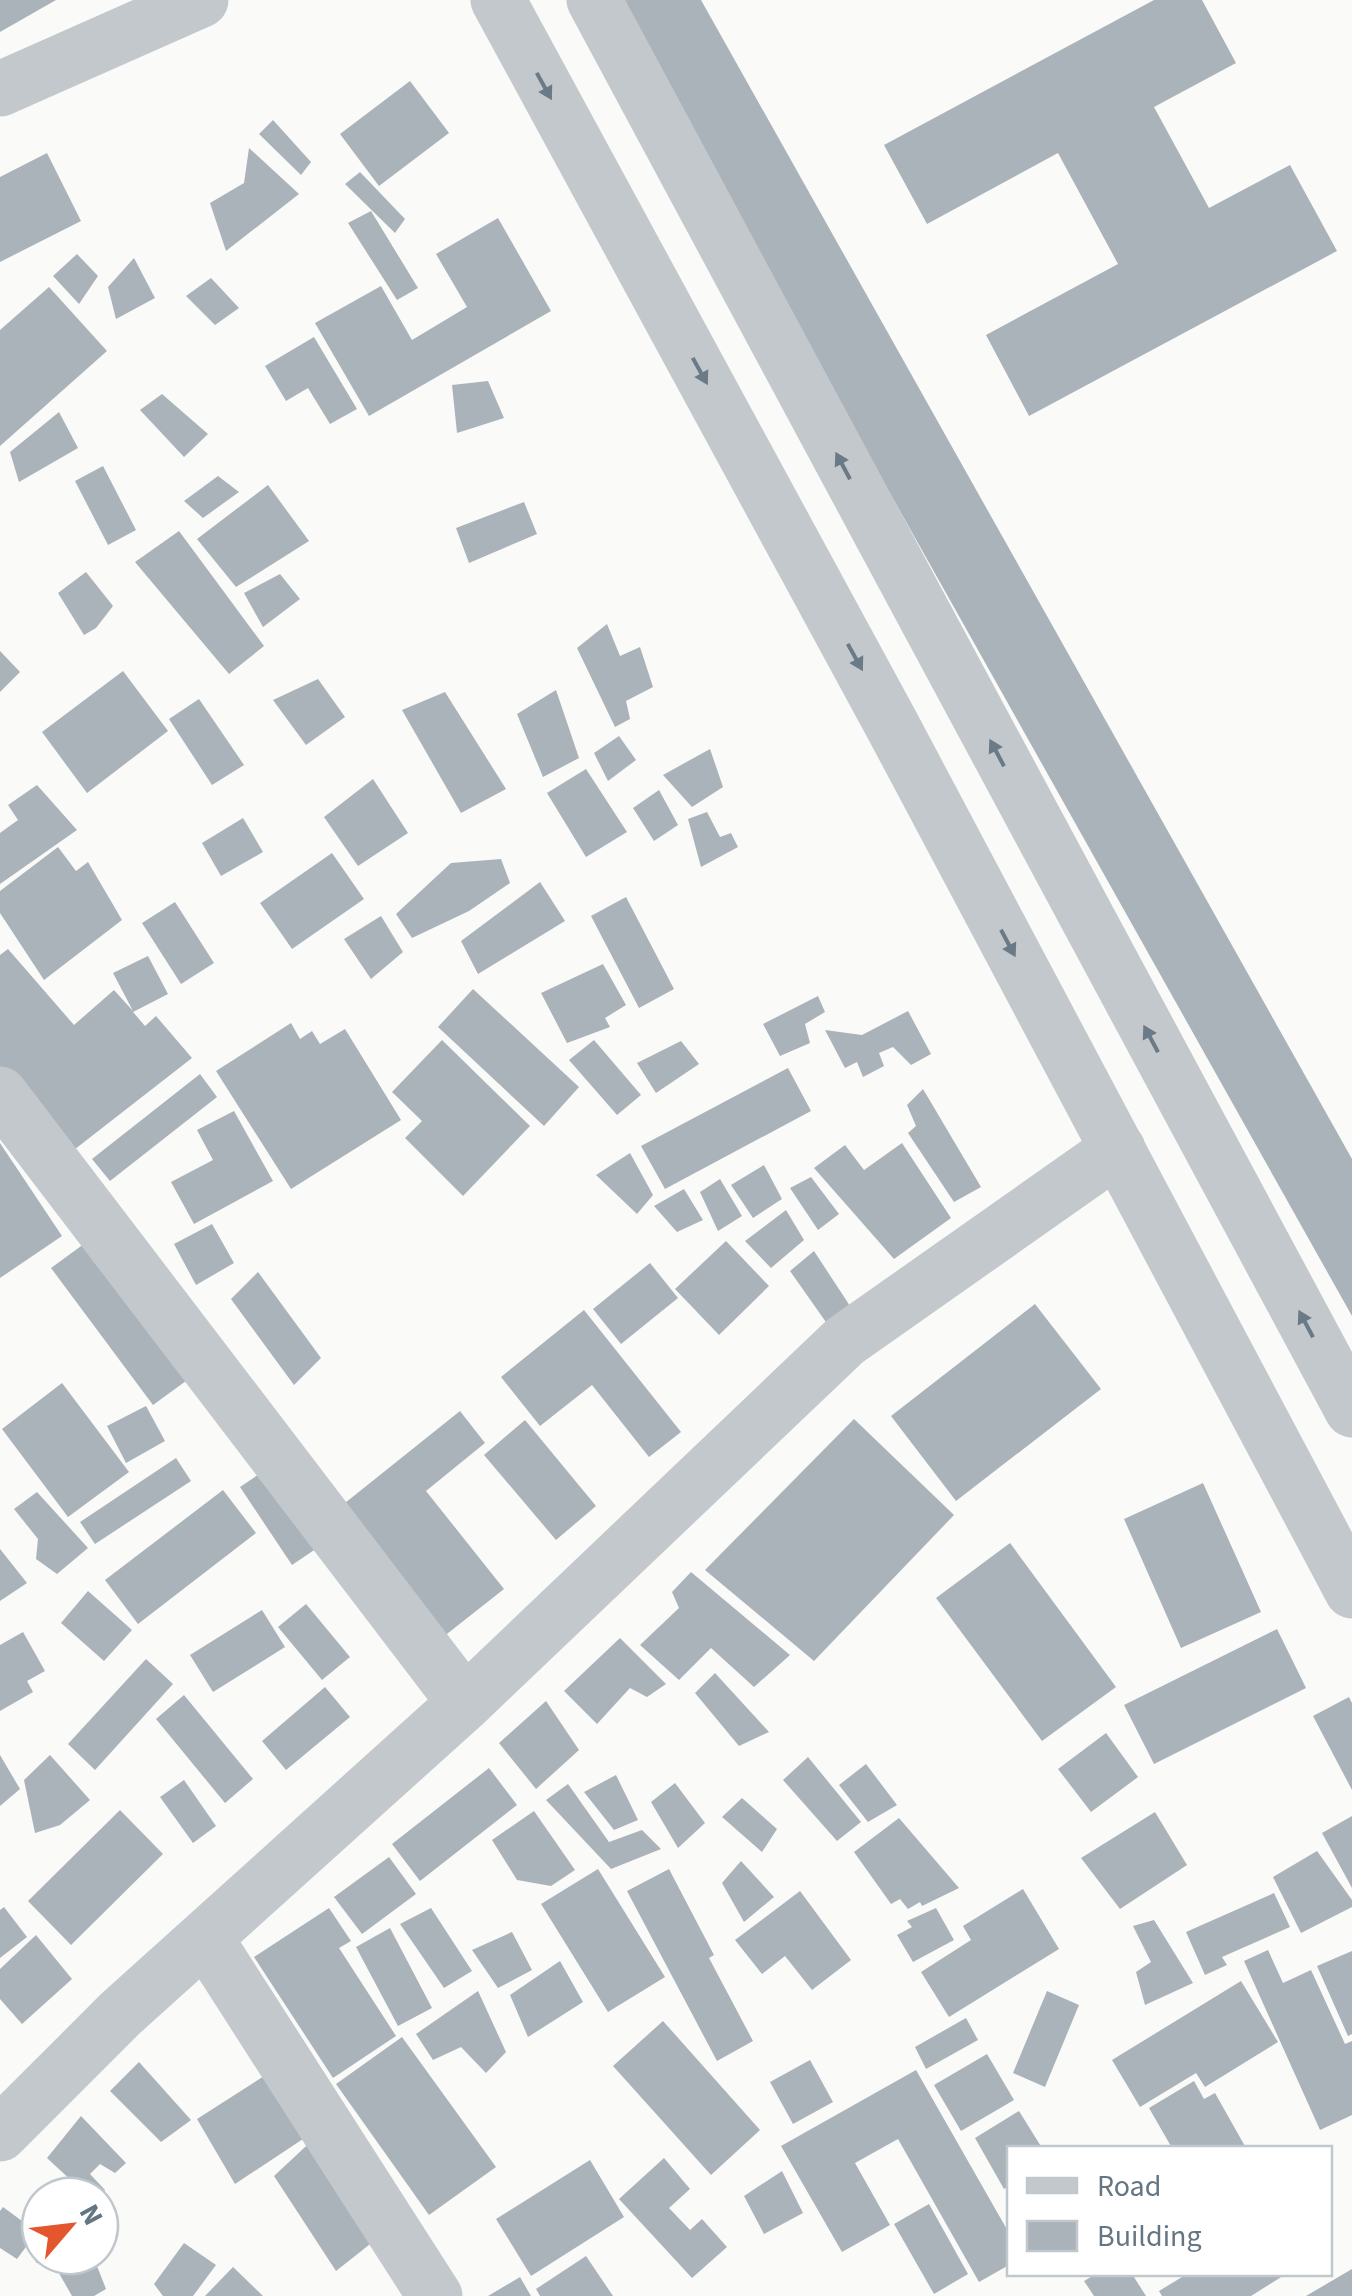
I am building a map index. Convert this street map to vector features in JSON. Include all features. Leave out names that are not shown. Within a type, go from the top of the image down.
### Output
[{"type":"street","points":[[0,89],[201,0]]},
{"type":"street","points":[[498,0],[894,727],[1352,1591]]},
{"type":"street","points":[[594,0],[1352,1410]]},
{"type":"street","points":[[0,1094],[464,1703]]},
{"type":"street","points":[[0,2134],[120,2014],[464,1703],[845,1341],[1118,1150]]},
{"type":"street","points":[[206,1939],[435,2296]]},
{"type":"building","points":[[0,0],[56,0],[0,32]]},
{"type":"building","points":[[613,0],[701,0],[1352,1159],[1352,1316]]},
{"type":"building","points":[[1154,0],[1202,0],[1236,63],[1154,107],[1209,208],[1290,165],[1337,251],[1029,416],[986,335],[1118,264],[1058,153],[927,224],[884,145]]},
{"type":"building","points":[[410,81],[449,133],[379,186],[340,134]]},
{"type":"building","points":[[273,120],[311,162],[301,175],[259,134]]},
{"type":"building","points":[[249,148],[299,194],[226,251],[210,203],[244,183]]},
{"type":"building","points":[[47,153],[81,221],[0,262],[0,177]]},
{"type":"building","points":[[360,172],[405,219],[395,233],[345,184]]},
{"type":"building","points":[[371,211],[418,288],[397,300],[348,223]]},
{"type":"building","points":[[498,218],[551,311],[369,416],[315,323],[381,286],[412,340],[467,307],[436,254]]},
{"type":"building","points":[[77,254],[98,276],[79,304],[53,276]]},
{"type":"building","points":[[134,258],[155,298],[116,319],[108,287]]},
{"type":"building","points":[[211,278],[239,308],[215,325],[186,296]]},
{"type":"building","points":[[49,287],[107,351],[0,446],[0,330]]},
{"type":"building","points":[[314,337],[357,409],[330,424],[308,388],[286,401],[265,366]]},
{"type":"building","points":[[488,381],[504,418],[457,433],[452,385]]},
{"type":"building","points":[[162,394],[208,434],[184,457],[140,410]]},
{"type":"building","points":[[59,412],[78,448],[19,482],[10,452]]},
{"type":"building","points":[[103,466],[136,530],[108,545],[75,481]]},
{"type":"building","points":[[218,476],[239,492],[203,518],[184,501]]},
{"type":"building","points":[[268,485],[309,541],[236,587],[197,539]]},
{"type":"building","points":[[524,502],[537,534],[469,563],[456,528]]},
{"type":"building","points":[[179,531],[264,646],[229,674],[135,562]]},
{"type":"building","points":[[86,572],[113,606],[96,628],[84,635],[58,593]]},
{"type":"building","points":[[280,574],[300,599],[263,627],[244,593]]},
{"type":"building","points":[[607,624],[620,656],[640,647],[653,687],[626,701],[630,719],[615,727],[577,648]]},
{"type":"building","points":[[0,651],[20,672],[0,692]]},
{"type":"building","points":[[123,671],[168,731],[87,793],[42,732]]},
{"type":"building","points":[[318,679],[345,717],[306,745],[273,700]]},
{"type":"building","points":[[556,690],[579,758],[543,777],[517,714]]},
{"type":"building","points":[[445,692],[506,789],[461,813],[402,710]]},
{"type":"building","points":[[199,699],[244,765],[212,785],[169,719]]},
{"type":"building","points":[[619,736],[636,760],[608,781],[594,753]]},
{"type":"building","points":[[710,749],[723,787],[692,807],[663,775]]},
{"type":"building","points":[[586,769],[627,832],[586,857],[547,793]]},
{"type":"building","points":[[373,779],[408,833],[358,866],[324,817]]},
{"type":"building","points":[[37,785],[77,830],[0,884],[0,833],[18,820],[8,805]]},
{"type":"building","points":[[659,790],[678,825],[654,841],[633,808]]},
{"type":"building","points":[[707,812],[720,837],[731,833],[738,847],[701,867],[688,819]]},
{"type":"building","points":[[243,818],[263,852],[221,876],[202,843]]},
{"type":"building","points":[[58,847],[76,871],[88,862],[122,920],[44,980],[0,913],[0,891]]},
{"type":"building","points":[[332,853],[364,899],[292,949],[260,903]]},
{"type":"building","points":[[501,859],[510,883],[469,911],[412,938],[396,914],[451,863]]},
{"type":"building","points":[[540,882],[565,921],[478,974],[461,941]]},
{"type":"building","points":[[626,897],[674,989],[639,1008],[591,916]]},
{"type":"building","points":[[175,902],[214,963],[181,984],[142,923]]},
{"type":"building","points":[[381,916],[403,952],[371,979],[344,939]]},
{"type":"building","points":[[8,949],[74,1025],[114,990],[133,1011],[113,973],[148,956],[168,994],[133,1012],[145,1026],[156,1016],[192,1058],[70,1153],[0,1071],[0,955]]},
{"type":"building","points":[[603,964],[626,1005],[605,1018],[610,1027],[567,1043],[541,993]]},
{"type":"building","points":[[473,989],[579,1087],[544,1126],[438,1027]]},
{"type":"building","points":[[818,996],[825,1012],[805,1024],[810,1043],[780,1056],[763,1024]]},
{"type":"building","points":[[908,1011],[931,1054],[911,1065],[893,1047],[879,1053],[884,1066],[863,1077],[857,1062],[845,1068],[825,1030],[862,1035]]},
{"type":"building","points":[[291,1023],[300,1039],[312,1031],[320,1044],[345,1029],[401,1120],[291,1189],[216,1071]]},
{"type":"building","points":[[442,1040],[530,1126],[463,1196],[405,1138],[422,1121],[392,1092]]},
{"type":"building","points":[[594,1040],[641,1095],[617,1115],[569,1060]]},
{"type":"building","points":[[681,1041],[699,1064],[656,1093],[637,1063]]},
{"type":"building","points":[[788,1068],[811,1111],[665,1189],[641,1146]]},
{"type":"building","points":[[200,1074],[217,1097],[110,1181],[92,1159]]},
{"type":"building","points":[[923,1089],[981,1187],[954,1202],[908,1133],[916,1126],[907,1105]]},
{"type":"building","points":[[234,1111],[273,1181],[194,1224],[171,1182],[213,1160],[197,1130]]},
{"type":"building","points":[[0,1143],[62,1236],[0,1278]]},
{"type":"building","points":[[902,1143],[951,1218],[894,1259],[814,1168],[845,1145],[864,1170]]},
{"type":"building","points":[[630,1153],[653,1195],[637,1214],[596,1175]]},
{"type":"building","points":[[764,1165],[782,1199],[753,1218],[731,1185]]},
{"type":"building","points":[[811,1177],[839,1214],[818,1230],[790,1188]]},
{"type":"building","points":[[720,1179],[742,1216],[718,1231],[700,1192]]},
{"type":"building","points":[[684,1189],[703,1220],[677,1232],[654,1206]]},
{"type":"building","points":[[786,1210],[804,1240],[771,1268],[745,1241]]},
{"type":"building","points":[[212,1224],[234,1263],[196,1285],[174,1244]]},
{"type":"building","points":[[99,1233],[201,1370],[153,1405],[51,1268]]},
{"type":"building","points":[[726,1241],[769,1286],[719,1335],[675,1289]]},
{"type":"building","points":[[814,1251],[852,1309],[828,1325],[790,1271]]},
{"type":"building","points":[[650,1263],[678,1298],[621,1344],[593,1309]]},
{"type":"building","points":[[258,1272],[321,1358],[294,1385],[231,1299]]},
{"type":"building","points":[[1035,1304],[1101,1389],[956,1501],[891,1416]]},
{"type":"building","points":[[584,1310],[681,1432],[649,1457],[592,1385],[540,1426],[501,1377]]},
{"type":"building","points":[[62,1383],[129,1472],[68,1517],[2,1429]]},
{"type":"building","points":[[146,1406],[165,1441],[126,1463],[107,1426]]},
{"type":"building","points":[[460,1411],[485,1443],[426,1491],[504,1589],[438,1641],[335,1511]]},
{"type":"building","points":[[854,1419],[954,1515],[814,1661],[705,1570]]},
{"type":"building","points":[[525,1420],[596,1506],[556,1540],[484,1455]]},
{"type":"building","points":[[176,1458],[191,1481],[95,1544],[80,1522]]},
{"type":"building","points":[[277,1462],[329,1540],[292,1565],[240,1487]]},
{"type":"building","points":[[1203,1483],[1261,1612],[1181,1648],[1124,1519]]},
{"type":"building","points":[[223,1490],[256,1533],[138,1624],[105,1580]]},
{"type":"building","points":[[37,1492],[88,1548],[57,1574],[36,1559],[38,1539],[14,1509]]},
{"type":"building","points":[[1010,1543],[1116,1687],[1042,1741],[936,1598]]},
{"type":"building","points":[[0,1549],[27,1583],[0,1601]]},
{"type":"building","points":[[691,1572],[790,1655],[754,1687],[711,1648],[679,1680],[640,1645],[679,1608],[672,1592]]},
{"type":"building","points":[[88,1591],[132,1630],[104,1661],[61,1623]]},
{"type":"building","points":[[306,1604],[350,1657],[322,1680],[278,1627]]},
{"type":"building","points":[[262,1610],[285,1647],[213,1692],[190,1655]]},
{"type":"building","points":[[1277,1629],[1306,1688],[1154,1764],[1124,1705]]},
{"type":"building","points":[[23,1632],[45,1671],[27,1681],[33,1692],[0,1711],[0,1645]]},
{"type":"building","points":[[620,1638],[666,1684],[647,1697],[630,1688],[597,1724],[564,1691]]},
{"type":"building","points":[[146,1659],[173,1684],[95,1770],[68,1744]]},
{"type":"building","points":[[715,1673],[769,1732],[739,1746],[695,1693]]},
{"type":"building","points":[[325,1687],[350,1717],[286,1770],[262,1741]]},
{"type":"building","points":[[184,1695],[253,1779],[225,1803],[156,1719]]},
{"type":"building","points":[[1349,1697],[1352,1703],[1352,1790],[1313,1716]]},
{"type":"building","points":[[546,1701],[579,1750],[536,1789],[499,1743]]},
{"type":"building","points":[[1106,1733],[1138,1777],[1091,1812],[1058,1769]]},
{"type":"building","points":[[0,1755],[20,1789],[0,1806]]},
{"type":"building","points":[[50,1755],[90,1800],[60,1825],[35,1833],[24,1780]]},
{"type":"building","points":[[808,1757],[861,1822],[837,1841],[783,1780]]},
{"type":"building","points":[[866,1764],[897,1805],[868,1822],[839,1785]]},
{"type":"building","points":[[489,1768],[517,1805],[420,1881],[392,1844]]},
{"type":"building","points":[[616,1775],[638,1820],[614,1830],[584,1792]]},
{"type":"building","points":[[184,1780],[216,1826],[193,1843],[160,1797]]},
{"type":"building","points":[[675,1783],[705,1823],[678,1848],[651,1802]]},
{"type":"building","points":[[568,1784],[609,1842],[642,1830],[661,1849],[611,1869],[546,1800]]},
{"type":"building","points":[[742,1798],[777,1829],[762,1852],[722,1817]]},
{"type":"building","points":[[120,1810],[163,1854],[71,1945],[28,1901]]},
{"type":"building","points":[[534,1811],[575,1870],[551,1886],[517,1880],[492,1840]]},
{"type":"building","points":[[1155,1812],[1187,1865],[1120,1909],[1081,1858]]},
{"type":"building","points":[[1352,1816],[1352,1888],[1322,1833]]},
{"type":"building","points":[[899,1818],[959,1888],[922,1906],[920,1902],[908,1909],[900,1899],[891,1904],[854,1852]]},
{"type":"building","points":[[1317,1851],[1352,1900],[1352,1907],[1301,1933],[1273,1877]]},
{"type":"building","points":[[389,1857],[416,1894],[362,1934],[334,1897]]},
{"type":"building","points":[[741,1861],[774,1897],[744,1922],[722,1883]]},
{"type":"building","points":[[598,1869],[665,1977],[608,2012],[541,1904]]},
{"type":"building","points":[[669,1869],[714,1955],[709,1958],[753,2041],[717,2061],[627,1891]]},
{"type":"building","points":[[1023,1889],[1059,1949],[949,2017],[921,1972],[971,1940],[963,1926]]},
{"type":"building","points":[[800,1891],[851,1960],[812,1990],[785,1956],[762,1974],[735,1940]]},
{"type":"building","points":[[1274,1893],[1290,1927],[1222,1957],[1227,1965],[1205,1975],[1186,1932]]},
{"type":"building","points":[[4,1907],[27,1937],[0,1958],[0,1910]]},
{"type":"building","points":[[329,1908],[351,1941],[339,1948],[396,2036],[333,2078],[254,1957]]},
{"type":"building","points":[[431,1908],[472,1971],[444,1988],[400,1924]]},
{"type":"building","points":[[936,1908],[954,1940],[913,1962],[897,1935],[912,1927],[907,1921]]},
{"type":"building","points":[[1154,1920],[1193,1983],[1145,2005],[1136,1972],[1151,1962],[1133,1926]]},
{"type":"building","points":[[390,1928],[432,2008],[398,2026],[356,1947]]},
{"type":"building","points":[[512,1932],[532,1970],[498,1988],[472,1950]]},
{"type":"building","points":[[36,1935],[72,1979],[22,2024],[0,1999],[0,1969]]},
{"type":"building","points":[[1268,1950],[1283,1983],[1311,1970],[1345,2044],[1352,2041],[1352,2115],[1320,2130],[1244,1961]]},
{"type":"building","points":[[1352,1951],[1352,2034],[1348,2036],[1317,1966]]},
{"type":"building","points":[[560,1961],[583,2002],[528,2037],[510,1995]]},
{"type":"building","points":[[1241,1981],[1278,2042],[1205,2087],[1196,2073],[1140,2107],[1112,2060]]},
{"type":"building","points":[[478,1991],[506,2052],[486,2073],[461,2047],[433,2060],[416,2034]]},
{"type":"building","points":[[1047,1991],[1079,2005],[1045,2087],[1013,2073]]},
{"type":"building","points":[[966,2018],[978,2040],[926,2069],[915,2047]]},
{"type":"building","points":[[663,2021],[760,2130],[711,2175],[613,2066]]},
{"type":"building","points":[[402,2037],[496,2167],[429,2215],[336,2084]]},
{"type":"building","points":[[987,2054],[1014,2100],[961,2131],[934,2085]]},
{"type":"building","points":[[810,2060],[833,2102],[793,2124],[770,2082]]},
{"type":"building","points":[[139,2062],[191,2120],[161,2142],[110,2091]]},
{"type":"building","points":[[275,2069],[309,2135],[235,2184],[197,2119]]},
{"type":"building","points":[[916,2070],[1007,2229],[1007,2266],[979,2282],[898,2139],[855,2163],[890,2225],[842,2252],[781,2146]]},
{"type":"building","points":[[1194,2081],[1204,2099],[1215,2093],[1245,2146],[1171,2146],[1149,2108]]},
{"type":"building","points":[[1019,2111],[1041,2146],[1007,2146],[1004,2189],[975,2138]]},
{"type":"building","points":[[81,2116],[126,2163],[115,2173],[100,2164],[92,2176],[66,2176],[47,2158]]},
{"type":"building","points":[[319,2134],[384,2233],[336,2271],[274,2176]]},
{"type":"building","points":[[664,2158],[690,2189],[669,2208],[690,2230],[702,2219],[727,2247],[692,2278],[619,2199]]},
{"type":"building","points":[[590,2160],[624,2217],[531,2276],[496,2219]]},
{"type":"building","points":[[782,2171],[803,2213],[764,2234],[744,2196]]},
{"type":"building","points":[[929,2204],[968,2274],[934,2294],[894,2224]]},
{"type":"building","points":[[3,2207],[20,2220],[17,2259],[0,2248]]},
{"type":"building","points":[[184,2243],[216,2265],[193,2296],[163,2296],[154,2284]]},
{"type":"building","points":[[586,2256],[613,2296],[540,2296],[536,2289]]},
{"type":"building","points":[[233,2267],[263,2296],[205,2296]]},
{"type":"building","points":[[1352,2269],[1352,2296],[1306,2296]]},
{"type":"building","points":[[61,2276],[101,2276],[106,2289],[94,2296],[72,2296]]},
{"type":"building","points":[[1093,2276],[1133,2276],[1146,2296],[1094,2296],[1084,2281]]},
{"type":"building","points":[[1184,2276],[1283,2276],[1251,2296],[1162,2296],[1159,2291]]},
{"type":"building","points":[[520,2277],[531,2296],[488,2296]]}]
